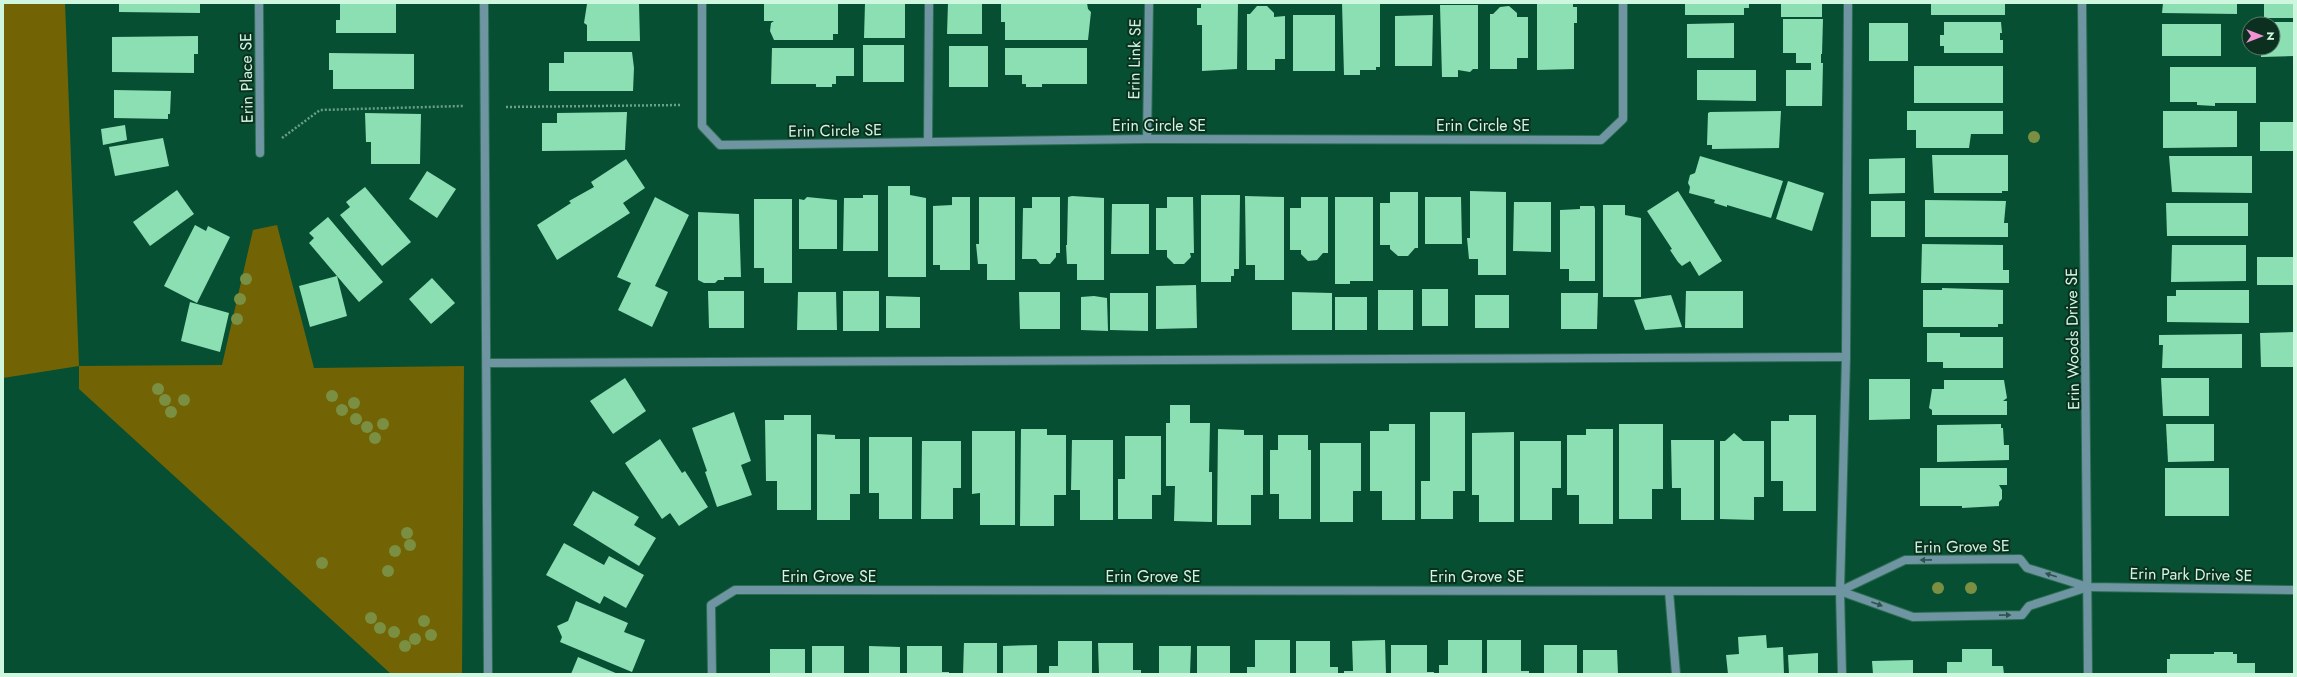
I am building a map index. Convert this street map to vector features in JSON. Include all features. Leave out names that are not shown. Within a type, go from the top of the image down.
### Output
[{"type":"street","name":"Erin Place SE","points":[[259,3],[260,153]]},
{"type":"street","points":[[484,3],[488,674]]},
{"type":"street","name":"Erin Circle SE","points":[[702,3],[702,126],[720,145],[1147,139],[1601,140],[1624,120],[1624,3]]},
{"type":"street","points":[[928,142],[929,3]]},
{"type":"street","name":"Erin Link SE","points":[[1147,139],[1149,3]]},
{"type":"street","points":[[1842,674],[1840,591],[1846,358],[1848,3]]},
{"type":"street","name":"Erin Woods Drive SE","points":[[2082,3],[2088,674]]},
{"type":"street","points":[[487,363],[1846,358]]},
{"type":"street","name":"Erin Grove SE","points":[[1840,591],[1905,560],[2020,559],[2027,568],[2088,587]]},
{"type":"street","name":"Erin Park Drive SE","points":[[2088,587],[2294,590]]},
{"type":"street","name":"Erin Grove SE","points":[[712,674],[711,605],[734,590],[1840,591],[1913,617],[2022,615],[2028,606],[2088,587]]},
{"type":"street","points":[[1669,591],[1676,674]]},
{"type":"shaded area","points":[[3,3],[65,3],[79,366],[3,378]]},
{"type":"shaded area","points":[[277,225],[314,368],[464,366],[462,674],[391,674],[79,389],[79,366],[222,365],[253,230]]},
{"type":"building","points":[[119,3],[200,3],[200,13],[119,12]]},
{"type":"building","points":[[340,3],[396,4],[396,33],[336,33],[336,20],[340,20]]},
{"type":"building","points":[[764,3],[838,3],[838,34],[833,34],[833,40],[774,40],[770,31],[771,23],[774,21],[764,21]]},
{"type":"building","points":[[865,3],[905,3],[905,38],[864,38]]},
{"type":"building","points":[[948,3],[982,3],[982,34],[947,34]]},
{"type":"building","points":[[1001,3],[1087,3],[1088,9],[1091,12],[1088,40],[1005,40],[1005,22],[1001,22]]},
{"type":"building","points":[[1238,3],[1237,69],[1202,71],[1202,25],[1197,25],[1197,8],[1201,8],[1201,4]]},
{"type":"building","points":[[1342,3],[1380,3],[1380,67],[1376,67],[1376,70],[1360,70],[1360,75],[1344,75]]},
{"type":"building","points":[[1537,3],[1573,3],[1573,7],[1577,7],[1577,23],[1574,23],[1574,69],[1537,70]]},
{"type":"building","points":[[1685,3],[1749,3],[1749,8],[1744,8],[1744,15],[1685,15]]},
{"type":"building","points":[[1781,3],[1822,3],[1822,17],[1781,17]]},
{"type":"building","points":[[1931,3],[2005,3],[2005,15],[1931,15]]},
{"type":"building","points":[[2163,3],[2237,3],[2237,14],[2162,13]]},
{"type":"building","points":[[2264,3],[2294,3],[2294,18],[2264,16]]},
{"type":"building","points":[[587,4],[639,4],[640,41],[587,41],[587,25],[584,23]]},
{"type":"building","points":[[1440,5],[1478,5],[1478,69],[1473,69],[1470,72],[1458,70],[1458,77],[1442,77]]},
{"type":"building","points":[[1257,6],[1267,6],[1274,13],[1274,17],[1285,16],[1285,59],[1275,59],[1275,70],[1247,70],[1247,14],[1250,14]]},
{"type":"building","points":[[1509,6],[1517,13],[1517,17],[1528,17],[1528,58],[1517,58],[1517,69],[1490,69],[1490,14],[1493,14],[1500,7]]},
{"type":"building","points":[[1293,15],[1335,15],[1335,71],[1293,71]]},
{"type":"building","points":[[1433,15],[1432,66],[1395,66],[1395,16]]},
{"type":"building","points":[[1783,19],[1823,19],[1821,54],[1821,63],[1823,63],[1822,106],[1786,106],[1786,70],[1811,70],[1811,63],[1796,63],[1796,53],[1783,53]]},
{"type":"building","points":[[1944,22],[2001,22],[2002,33],[2000,33],[2000,40],[2003,40],[2003,53],[1944,53],[1944,46],[1940,46],[1940,35],[1944,35]]},
{"type":"building","points":[[2281,22],[2294,22],[2294,56],[2261,57],[2281,56]]},
{"type":"building","points":[[1734,23],[1734,58],[1687,58],[1687,24]]},
{"type":"building","points":[[1869,23],[1908,23],[1908,61],[1869,61]]},
{"type":"building","points":[[2162,24],[2221,24],[2221,56],[2162,56]]},
{"type":"building","points":[[198,36],[198,54],[194,54],[194,73],[112,72],[112,37]]},
{"type":"building","points":[[863,45],[904,45],[904,82],[863,82]]},
{"type":"building","points":[[949,46],[988,46],[988,87],[949,87]]},
{"type":"building","points":[[772,48],[854,48],[854,76],[836,76],[836,84],[832,84],[832,87],[816,87],[816,84],[771,84]]},
{"type":"building","points":[[1005,48],[1087,48],[1087,84],[1042,84],[1042,87],[1026,87],[1026,84],[1022,84],[1022,75],[1005,75]]},
{"type":"building","points":[[564,52],[632,52],[634,68],[633,91],[549,91],[549,63],[564,63]]},
{"type":"building","points":[[329,53],[414,54],[414,89],[333,89],[333,70],[329,70]]},
{"type":"building","points":[[1914,66],[2003,66],[2003,103],[1914,103]]},
{"type":"building","points":[[2170,67],[2256,67],[2256,103],[2215,103],[2215,106],[2197,105],[2197,102],[2170,102]]},
{"type":"building","points":[[1697,70],[1756,70],[1756,101],[1697,100]]},
{"type":"building","points":[[114,90],[171,91],[170,114],[168,114],[168,119],[114,118]]},
{"type":"building","points":[[1781,111],[1779,148],[1712,149],[1712,145],[1707,145],[1708,113],[1710,112]]},
{"type":"building","points":[[1907,111],[2003,111],[2003,134],[1971,134],[1969,148],[1916,148],[1916,130],[1907,130]]},
{"type":"building","points":[[2163,111],[2237,111],[2237,147],[2163,148]]},
{"type":"building","points":[[627,112],[625,150],[542,151],[542,123],[557,123],[557,113]]},
{"type":"building","points":[[365,113],[421,114],[420,164],[371,164],[371,142],[366,142]]},
{"type":"building","points":[[2260,122],[2294,122],[2294,151],[2260,151]]},
{"type":"building","points":[[125,125],[127,140],[103,145],[101,129]]},
{"type":"building","points":[[163,138],[169,166],[115,176],[109,147]]},
{"type":"building","points":[[1932,155],[2008,155],[2008,191],[2002,191],[2002,193],[1934,193]]},
{"type":"building","points":[[1700,156],[1783,181],[1771,218],[1727,205],[1727,207],[1714,203],[1715,200],[1689,193],[1690,187],[1688,183],[1690,175],[1695,173]]},
{"type":"building","points":[[2169,156],[2252,156],[2252,193],[2172,192]]},
{"type":"building","points":[[1905,158],[1905,193],[1869,194],[1869,159]]},
{"type":"building","points":[[626,159],[645,188],[623,203],[630,213],[557,260],[537,225],[571,203],[569,201],[594,187],[591,182]]},
{"type":"building","points":[[427,171],[456,189],[437,218],[409,199]]},
{"type":"building","points":[[1788,181],[1824,193],[1812,231],[1776,219]]},
{"type":"building","points":[[888,186],[910,186],[910,195],[926,198],[926,277],[888,277]]},
{"type":"building","points":[[365,187],[411,242],[382,266],[340,215],[350,207],[346,202]]},
{"type":"building","points":[[177,190],[194,214],[150,246],[133,222]]},
{"type":"building","points":[[1470,191],[1506,192],[1506,275],[1478,275],[1478,259],[1469,259],[1467,238],[1470,238]]},
{"type":"building","points":[[1678,191],[1722,261],[1699,276],[1690,261],[1682,266],[1678,262],[1670,250],[1672,249],[1647,211]]},
{"type":"building","points":[[1390,192],[1418,192],[1418,248],[1415,248],[1408,256],[1398,256],[1390,249],[1390,245],[1380,245],[1380,203],[1390,203]]},
{"type":"building","points":[[863,195],[878,195],[878,251],[843,251],[844,198],[863,198]]},
{"type":"building","points":[[1201,195],[1240,195],[1239,269],[1234,269],[1234,276],[1231,276],[1231,282],[1201,282]]},
{"type":"building","points":[[1245,196],[1284,197],[1284,280],[1255,280],[1255,265],[1246,265]]},
{"type":"building","points":[[655,197],[689,215],[655,286],[668,292],[652,327],[618,310],[631,283],[617,277]]},
{"type":"building","points":[[807,197],[837,200],[837,249],[799,249],[799,199],[804,200]]},
{"type":"building","points":[[952,197],[970,197],[970,270],[940,270],[940,265],[933,265],[933,206],[952,205]]},
{"type":"building","points":[[979,197],[1015,197],[1015,280],[987,280],[987,264],[978,264],[976,244],[979,244]]},
{"type":"building","points":[[1032,197],[1060,197],[1060,253],[1056,253],[1056,257],[1050,264],[1040,264],[1036,259],[1022,259],[1023,208],[1032,208]]},
{"type":"building","points":[[1068,197],[1104,198],[1104,280],[1077,280],[1077,264],[1067,264],[1066,245]]},
{"type":"building","points":[[1167,197],[1193,197],[1194,253],[1190,253],[1191,257],[1184,264],[1174,264],[1167,257],[1167,250],[1156,250],[1156,208],[1167,208]]},
{"type":"building","points":[[1301,197],[1328,197],[1328,253],[1323,253],[1317,260],[1308,261],[1301,254],[1301,250],[1290,250],[1290,208],[1301,208]]},
{"type":"building","points":[[1335,197],[1373,197],[1373,281],[1350,281],[1350,284],[1335,284]]},
{"type":"building","points":[[1425,197],[1461,197],[1462,244],[1425,244]]},
{"type":"building","points":[[754,199],[792,199],[792,283],[764,283],[764,268],[754,268]]},
{"type":"building","points":[[1925,200],[2006,201],[2004,223],[2008,223],[2008,237],[1925,237]]},
{"type":"building","points":[[1871,201],[1905,201],[1905,237],[1871,237]]},
{"type":"building","points":[[1514,202],[1551,202],[1551,252],[1513,251]]},
{"type":"building","points":[[2166,203],[2248,203],[2248,236],[2167,236]]},
{"type":"building","points":[[1112,204],[1149,204],[1149,254],[1111,254]]},
{"type":"building","points":[[1603,205],[1625,205],[1625,215],[1641,218],[1641,297],[1603,297]]},
{"type":"building","points":[[1580,206],[1594,206],[1595,209],[1595,281],[1569,281],[1569,269],[1560,269],[1560,210],[1580,209]]},
{"type":"building","points":[[698,212],[739,214],[741,277],[724,277],[724,280],[718,280],[715,283],[704,283],[698,280]]},
{"type":"building","points":[[328,217],[383,282],[359,302],[309,243],[314,238],[309,233]]},
{"type":"building","points":[[195,225],[206,231],[208,226],[230,237],[197,303],[164,286]]},
{"type":"building","points":[[1922,244],[2003,245],[2003,270],[2009,270],[2009,283],[1921,283]]},
{"type":"building","points":[[2172,245],[2246,245],[2246,281],[2171,282]]},
{"type":"building","points":[[2257,257],[2294,257],[2294,285],[2257,285]]},
{"type":"building","points":[[337,276],[347,316],[310,327],[299,286]]},
{"type":"building","points":[[432,278],[455,303],[431,324],[409,299]]},
{"type":"building","points":[[1196,285],[1197,328],[1156,329],[1156,286]]},
{"type":"building","points":[[1942,288],[2003,290],[2003,324],[1998,324],[1998,327],[1923,327],[1923,290],[1942,290]]},
{"type":"building","points":[[1422,289],[1448,289],[1448,326],[1422,326]]},
{"type":"building","points":[[1378,290],[1413,290],[1413,330],[1378,330]]},
{"type":"building","points":[[2176,290],[2249,290],[2249,323],[2167,322],[2167,296],[2176,296]]},
{"type":"building","points":[[708,291],[744,291],[744,328],[709,328]]},
{"type":"building","points":[[843,291],[879,291],[879,331],[843,331]]},
{"type":"building","points":[[1686,291],[1743,291],[1743,328],[1685,328]]},
{"type":"building","points":[[798,292],[836,292],[837,330],[797,330]]},
{"type":"building","points":[[1019,292],[1060,292],[1060,329],[1020,329]]},
{"type":"building","points":[[1292,292],[1332,293],[1332,330],[1292,330]]},
{"type":"building","points":[[1110,293],[1148,293],[1148,331],[1110,330]]},
{"type":"building","points":[[1561,293],[1598,293],[1597,329],[1561,329]]},
{"type":"building","points":[[1475,295],[1509,295],[1509,328],[1475,328]]},
{"type":"building","points":[[1671,295],[1682,327],[1645,330],[1634,300]]},
{"type":"building","points":[[886,296],[920,297],[920,328],[886,328]]},
{"type":"building","points":[[1094,296],[1107,298],[1108,331],[1081,330],[1081,297]]},
{"type":"building","points":[[1335,297],[1367,297],[1367,330],[1335,330]]},
{"type":"building","points":[[190,302],[229,313],[220,352],[181,341]]},
{"type":"building","points":[[2294,332],[2294,367],[2261,367],[2260,333]]},
{"type":"building","points":[[1927,333],[1960,333],[1960,337],[2003,337],[2003,368],[1943,368],[1943,362],[1927,362]]},
{"type":"building","points":[[2242,334],[2242,368],[2162,368],[2163,345],[2159,345],[2159,335]]},
{"type":"building","points":[[625,378],[646,411],[613,434],[590,401]]},
{"type":"building","points":[[2161,378],[2209,378],[2209,416],[2163,416]]},
{"type":"building","points":[[1869,379],[1910,379],[1910,419],[1869,420]]},
{"type":"building","points":[[1944,380],[2004,380],[2007,398],[2003,401],[2007,401],[2007,415],[1932,415],[1932,410],[1929,408],[1932,389],[1944,389]]},
{"type":"building","points":[[1170,405],[1190,405],[1190,423],[1210,423],[1209,472],[1212,472],[1212,522],[1174,521],[1175,486],[1166,486],[1166,423],[1170,423]]},
{"type":"building","points":[[734,412],[751,461],[741,465],[752,495],[717,507],[705,472],[707,471],[692,428]]},
{"type":"building","points":[[1430,412],[1465,412],[1465,491],[1453,491],[1453,519],[1421,519],[1421,481],[1430,481]]},
{"type":"building","points":[[784,415],[811,415],[811,510],[777,510],[777,481],[766,481],[765,420],[784,420]]},
{"type":"building","points":[[1789,415],[1816,415],[1816,511],[1783,511],[1783,481],[1771,481],[1771,421],[1789,421]]},
{"type":"building","points":[[1389,424],[1415,424],[1415,520],[1382,520],[1382,491],[1370,491],[1370,431],[1389,431]]},
{"type":"building","points":[[1619,424],[1663,424],[1663,489],[1652,489],[1652,519],[1619,519]]},
{"type":"building","points":[[2001,424],[2001,428],[2003,428],[2004,445],[2009,445],[2009,460],[1937,462],[1937,425]]},
{"type":"building","points":[[2166,424],[2214,424],[2214,461],[2168,462]]},
{"type":"building","points":[[1021,429],[1047,429],[1047,435],[1066,435],[1066,495],[1054,495],[1054,526],[1020,526]]},
{"type":"building","points":[[1218,429],[1244,430],[1244,435],[1263,435],[1263,495],[1251,495],[1251,525],[1217,525]]},
{"type":"building","points":[[1586,429],[1613,429],[1613,524],[1579,524],[1579,495],[1567,495],[1567,435],[1586,435]]},
{"type":"building","points":[[972,431],[1015,431],[1015,525],[980,525],[980,493],[972,494]]},
{"type":"building","points":[[1514,432],[1514,522],[1479,522],[1479,495],[1472,495],[1472,433]]},
{"type":"building","points":[[1734,433],[1743,441],[1764,441],[1764,497],[1754,497],[1754,520],[1720,519],[1720,441],[1725,441]]},
{"type":"building","points":[[817,434],[835,435],[835,439],[860,439],[860,494],[850,494],[850,520],[817,520]]},
{"type":"building","points":[[1278,435],[1308,435],[1308,450],[1311,450],[1311,519],[1279,519],[1279,494],[1270,494],[1270,450],[1278,450]]},
{"type":"building","points":[[1125,436],[1161,436],[1161,495],[1152,495],[1152,519],[1118,519],[1118,479],[1125,479]]},
{"type":"building","points":[[869,437],[912,437],[912,519],[879,519],[879,493],[869,493]]},
{"type":"building","points":[[660,439],[682,473],[685,471],[708,507],[679,526],[670,513],[662,519],[625,463]]},
{"type":"building","points":[[1072,440],[1113,440],[1113,520],[1080,520],[1080,490],[1071,490]]},
{"type":"building","points":[[1671,440],[1714,440],[1714,520],[1681,520],[1681,488],[1672,488]]},
{"type":"building","points":[[922,441],[961,441],[961,488],[953,488],[953,519],[921,519]]},
{"type":"building","points":[[1520,441],[1561,441],[1561,488],[1552,488],[1552,520],[1520,520]]},
{"type":"building","points":[[1320,443],[1361,443],[1361,491],[1353,491],[1353,522],[1320,522]]},
{"type":"building","points":[[1920,468],[2007,468],[2007,485],[1999,485],[2002,490],[2002,499],[1999,502],[1999,506],[1962,508],[1962,506],[1920,506]]},
{"type":"building","points":[[2165,468],[2229,468],[2229,516],[2165,516]]},
{"type":"building","points":[[593,491],[639,517],[634,525],[656,538],[639,566],[573,525]]},
{"type":"building","points":[[564,543],[604,565],[609,556],[644,575],[626,608],[604,596],[600,604],[546,575]]},
{"type":"building","points":[[576,601],[628,623],[624,632],[645,640],[632,672],[560,642],[562,637],[557,626],[568,621]]},
{"type":"building","points":[[1766,635],[1767,648],[1783,647],[1784,674],[1728,674],[1726,655],[1739,654],[1738,637]]},
{"type":"building","points":[[1255,640],[1290,640],[1290,674],[1247,674],[1247,667],[1255,667]]},
{"type":"building","points":[[1385,640],[1386,674],[1344,674],[1344,671],[1353,671],[1352,641]]},
{"type":"building","points":[[1448,640],[1482,640],[1482,674],[1439,674],[1439,665],[1448,665]]},
{"type":"building","points":[[1487,640],[1521,640],[1521,671],[1529,671],[1529,674],[1487,674]]},
{"type":"building","points":[[1058,641],[1092,641],[1092,674],[1049,674],[1049,666],[1058,666]]},
{"type":"building","points":[[1296,641],[1330,641],[1330,667],[1338,667],[1338,674],[1296,674]]},
{"type":"building","points":[[964,643],[997,643],[997,674],[963,674]]},
{"type":"building","points":[[1098,643],[1133,643],[1133,670],[1141,670],[1141,674],[1099,674]]},
{"type":"building","points":[[1037,645],[1037,674],[1003,674],[1003,646]]},
{"type":"building","points":[[1391,645],[1427,645],[1427,672],[1434,672],[1434,674],[1391,674]]},
{"type":"building","points":[[1544,645],[1577,645],[1577,674],[1544,674]]},
{"type":"building","points":[[812,646],[844,646],[844,674],[812,674]]},
{"type":"building","points":[[869,646],[900,647],[900,674],[869,674]]},
{"type":"building","points":[[907,646],[942,646],[942,672],[949,672],[949,674],[907,674]]},
{"type":"building","points":[[1159,646],[1191,646],[1190,674],[1159,674]]},
{"type":"building","points":[[1197,646],[1230,646],[1230,674],[1197,674]]},
{"type":"building","points":[[770,649],[805,649],[805,674],[770,674]]},
{"type":"building","points":[[1962,649],[1992,649],[1992,666],[2003,666],[2004,674],[1947,674],[1947,662],[1962,662]]},
{"type":"building","points":[[1583,650],[1617,650],[1618,674],[1583,674]]},
{"type":"building","points":[[2214,652],[2233,652],[2233,654],[2237,654],[2237,663],[2255,663],[2255,674],[2167,674],[2167,659],[2170,659],[2170,654],[2214,654]]},
{"type":"building","points":[[1818,653],[1818,674],[1789,674],[1788,655]]},
{"type":"building","points":[[578,657],[618,674],[571,674]]},
{"type":"building","points":[[1913,660],[1913,674],[1873,674],[1872,661]]}]
